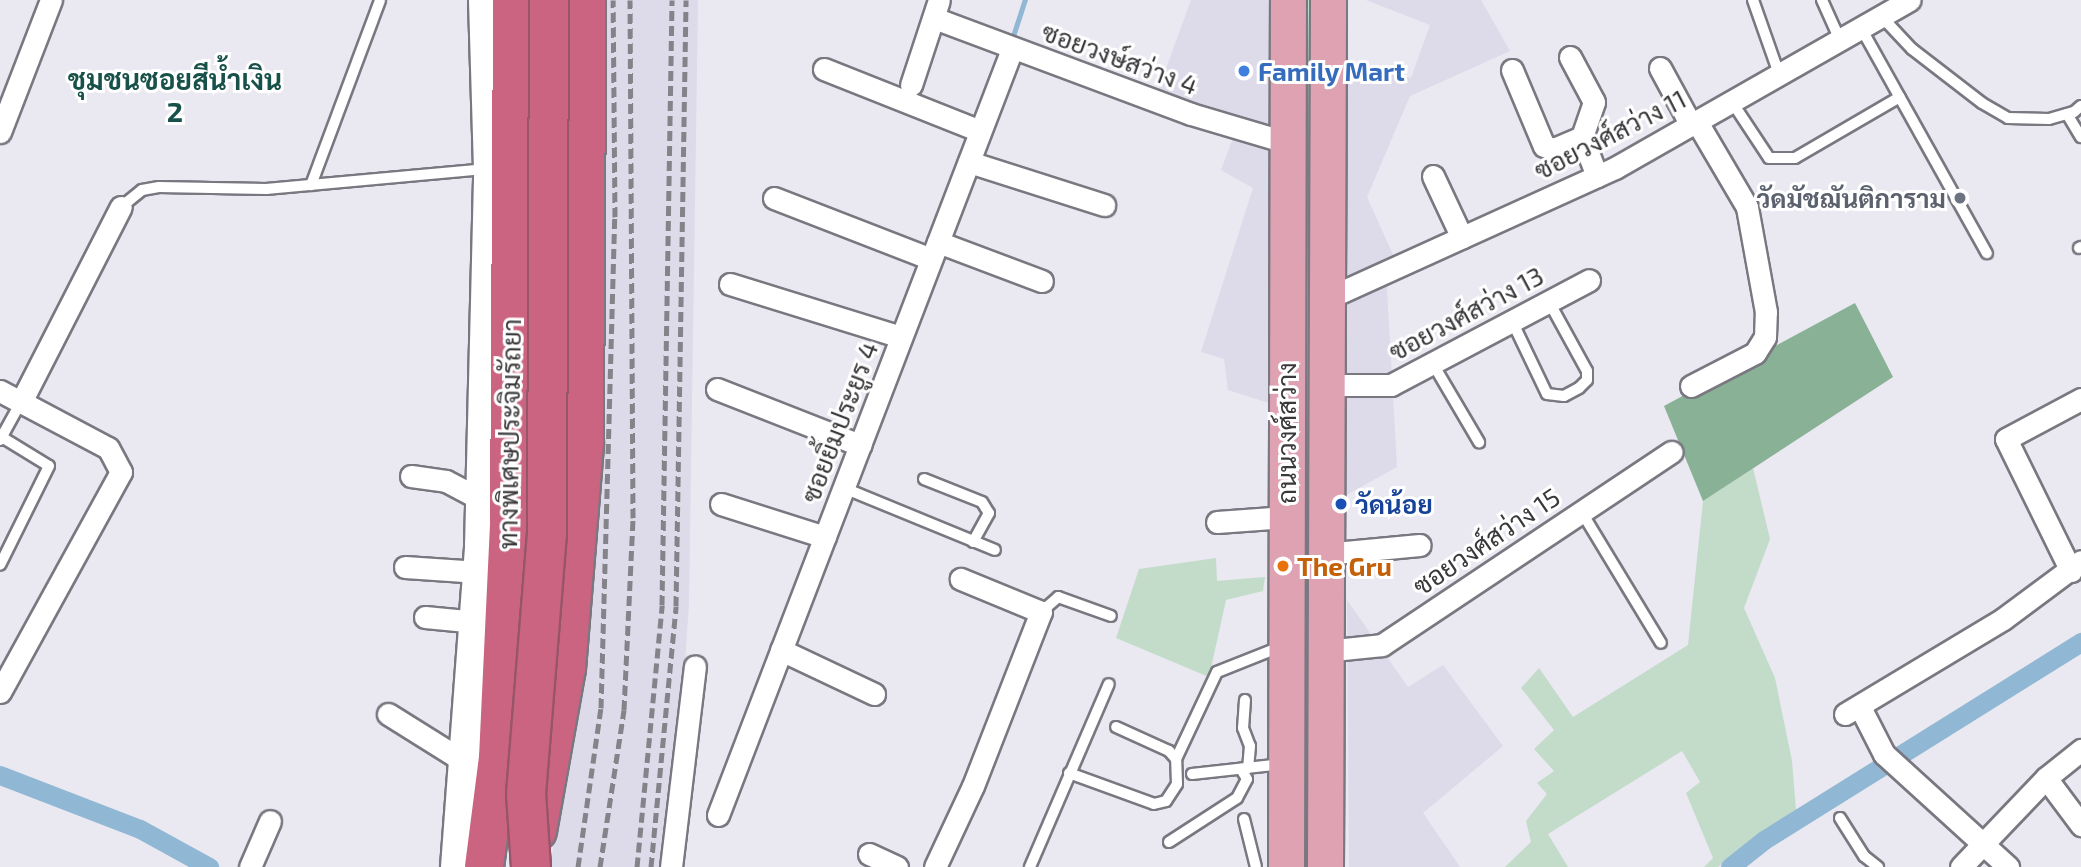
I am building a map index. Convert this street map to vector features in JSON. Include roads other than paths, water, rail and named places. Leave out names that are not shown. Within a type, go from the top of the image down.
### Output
[{"type":"highway","name":"ทางพิเศษประจิมรัถยา","points":[[484,867],[498,758],[509,527],[512,0]]},
{"type":"highway","name":"ทางพิเศษประจิมรัถยา","points":[[527,866],[526,794],[547,534],[550,0]]},
{"type":"highway","points":[[527,866],[566,669],[584,443],[586,0]]},
{"type":"main road","points":[[457,867],[468,764],[482,500],[489,169],[485,0]]},
{"type":"main road","points":[[527,866],[534,765],[538,549],[533,0]]},
{"type":"main road","name":"ถนนวงศ์สว่าง","points":[[1286,867],[1288,0]]},
{"type":"main road","name":"ถนนวงศ์สว่าง","points":[[1325,867],[1328,0]]},
{"type":"street","points":[[0,131],[51,0]]},
{"type":"street","name":"ซอยวงศ์สว่าง 11","points":[[1326,299],[1597,176],[1910,0]]},
{"type":"street","name":"ซอยวงษ์สว่าง 4","points":[[911,85],[936,9],[1012,49],[1191,114],[1289,143]]},
{"type":"street","name":"ซอยยิ้มประยูร 4","points":[[718,815],[1012,49]]},
{"type":"street","points":[[1570,57],[1594,102],[1582,137],[1597,176]]},
{"type":"street","points":[[1660,68],[1747,207],[1766,312],[1765,337],[1755,353],[1691,386]]},
{"type":"street","points":[[824,69],[980,131]]},
{"type":"street","points":[[1512,70],[1544,146],[1554,149],[1582,137]]},
{"type":"street","points":[[969,162],[1104,205]]},
{"type":"street","points":[[1433,176],[1462,238]]},
{"type":"street","points":[[774,198],[935,251],[1042,281]]},
{"type":"street","points":[[21,402],[121,207]]},
{"type":"street","name":"ซอยวงศ์สว่าง 13","points":[[1325,385],[1391,385],[1589,280]]},
{"type":"street","points":[[730,284],[901,337]]},
{"type":"street","points":[[717,389],[860,445]]},
{"type":"street","points":[[0,391],[108,448],[121,472],[0,692]]},
{"type":"street","points":[[2008,867],[1980,846],[1891,761],[1852,710],[2003,619],[2076,566],[2006,439],[2081,399]]},
{"type":"street","name":"ซอยวงศ์สว่าง 15","points":[[1324,651],[1382,645],[1671,452]]},
{"type":"street","points":[[411,476],[446,481],[482,500]]},
{"type":"street","points":[[721,504],[825,537]]},
{"type":"street","points":[[1217,522],[1286,517]]},
{"type":"street","points":[[1324,554],[1420,545]]},
{"type":"street","points":[[405,567],[479,572]]},
{"type":"street","points":[[935,867],[973,786],[1041,612],[961,579]]},
{"type":"street","points":[[425,617],[477,622]]},
{"type":"street","points":[[781,649],[874,694]]},
{"type":"street","points":[[671,867],[695,666]]},
{"type":"street","points":[[388,714],[468,764]]},
{"type":"street","points":[[1961,867],[2046,778],[2081,750]]},
{"type":"street","points":[[2046,778],[2081,825]]},
{"type":"street","points":[[250,867],[270,821]]},
{"type":"street","points":[[869,854],[897,867]]},
{"type":"lane","points":[[311,185],[380,0]]},
{"type":"lane","points":[[1753,0],[1779,74]]},
{"type":"lane","points":[[1822,0],[1840,40]]},
{"type":"lane","points":[[1881,16],[1912,49],[2008,118],[2049,119],[2067,114],[2081,106]]},
{"type":"lane","points":[[1861,28],[1987,253]]},
{"type":"lane","points":[[1732,102],[1769,158],[1795,158],[1900,97]]},
{"type":"lane","points":[[2067,114],[2081,137]]},
{"type":"lane","points":[[121,207],[142,190],[159,187],[311,185],[489,169]]},
{"type":"lane","points":[[1511,319],[1547,394],[1564,396],[1587,380],[1587,371],[1548,300]]},
{"type":"lane","points":[[1433,364],[1479,442]]},
{"type":"lane","points":[[0,565],[48,466],[1,438],[21,402]]},
{"type":"lane","points":[[924,479],[982,502],[989,513],[972,542]]},
{"type":"lane","points":[[844,488],[995,550]]},
{"type":"lane","points":[[1581,510],[1661,643]]},
{"type":"lane","points":[[1041,612],[1058,597],[1111,616]]},
{"type":"lane","points":[[1069,773],[1154,804],[1166,801],[1177,785],[1176,759],[1217,672],[1286,645]]},
{"type":"lane","points":[[1030,867],[1109,684]]},
{"type":"lane","points":[[1169,842],[1237,797],[1247,779],[1245,768],[1250,746],[1243,728],[1245,700]]},
{"type":"lane","points":[[1116,727],[1170,751],[1176,759]]},
{"type":"lane","points":[[1192,774],[1285,763]]},
{"type":"lane","points":[[1840,818],[1864,856],[1878,867]]},
{"type":"lane","points":[[1244,819],[1256,867]]},
{"type":"waterway","points":[[1013,36],[1025,0]]},
{"type":"waterway","points":[[1730,867],[1764,840],[2081,642]]},
{"type":"waterway","points":[[0,775],[140,829],[209,867]]},
{"type":"railway","points":[[578,867],[601,708],[615,217],[613,0]]},
{"type":"railway","points":[[600,867],[624,710],[633,518],[630,0]]},
{"type":"railway","points":[[637,867],[662,605],[672,0]]},
{"type":"railway","points":[[651,867],[676,606],[686,0]]},
{"type":"place","name":"Family Mart","points":[[1244,71]]},
{"type":"place","name":"วัดมัชฌันติการาม","points":[[1960,198]]},
{"type":"place","name":"วัดน้อย","points":[[1341,504]]},
{"type":"place","name":"The Gru","points":[[1283,566]]},
{"type":"district","name":"ชุมชนซอยสีน้ำเงิน 2","points":[[175,95]]}]
